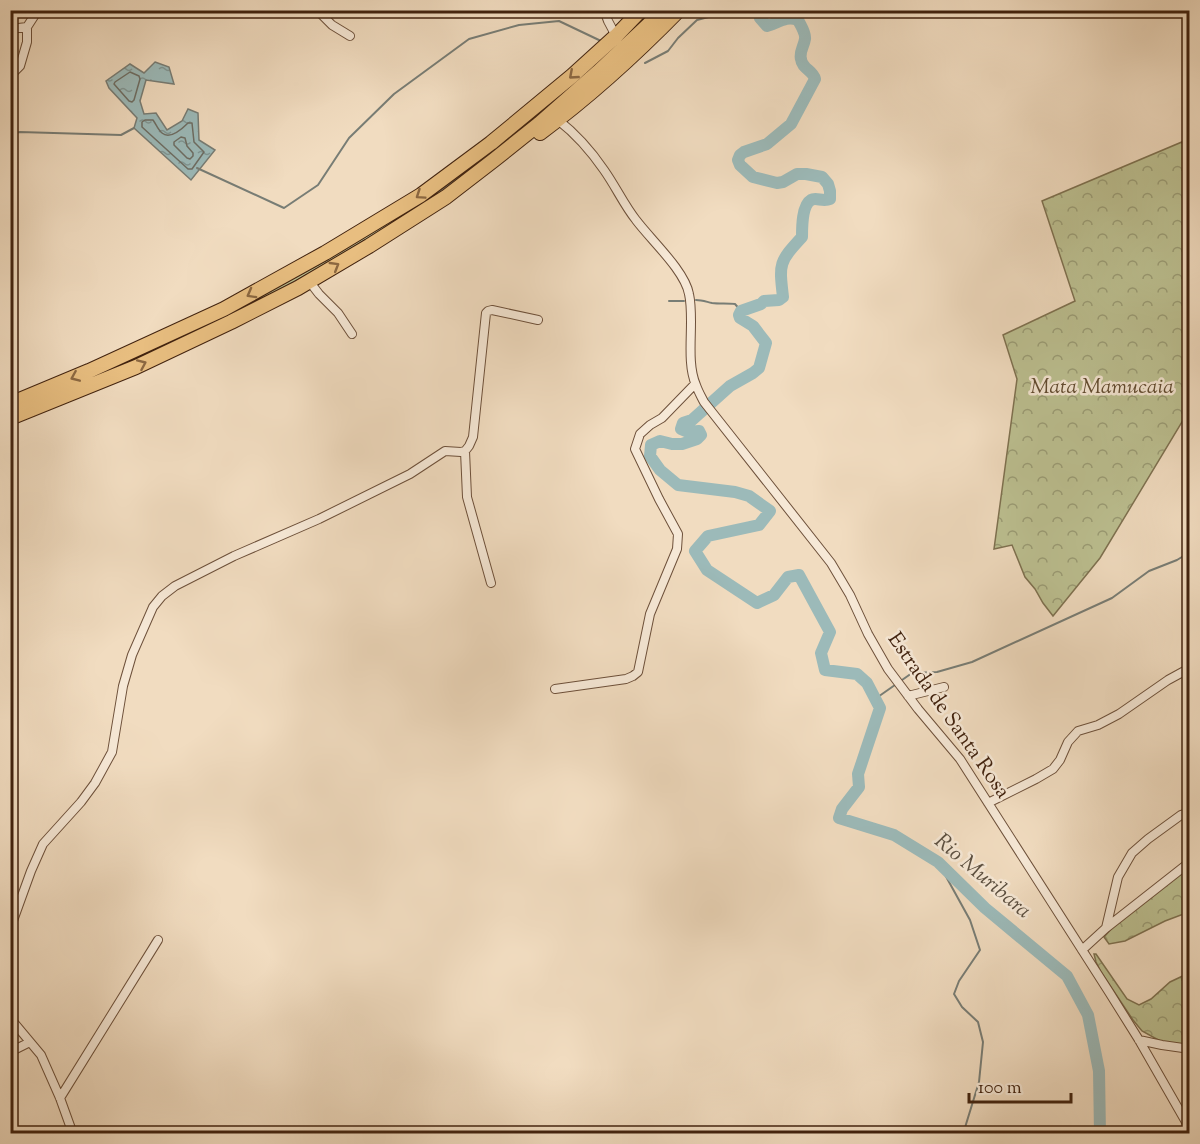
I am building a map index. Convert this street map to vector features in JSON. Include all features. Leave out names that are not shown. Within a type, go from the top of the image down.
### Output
[{"type":"highway","points":[[10,404],[89,371],[224,309],[325,253],[421,195],[491,143],[572,76],[641,10]]},
{"type":"highway","points":[[10,418],[136,367],[231,322],[369,246],[446,197],[539,124],[664,10]]},
{"type":"highway","points":[[369,246],[393,237],[423,219],[558,120],[649,41],[680,10]]},
{"type":"street","points":[[10,76],[20,66],[27,42],[27,27],[38,10]]},
{"type":"street","points":[[317,10],[332,25],[350,36]]},
{"type":"street","points":[[604,10],[616,36]]},
{"type":"street","points":[[10,29],[27,27]]},
{"type":"street","name":"Estrada de Santa Rosa","points":[[558,120],[587,147],[636,220],[683,278],[691,306],[692,368],[695,384],[704,402],[831,563],[888,669],[960,759],[1139,1040],[1190,1129]]},
{"type":"street","points":[[309,281],[338,313],[352,334]]},
{"type":"street","points":[[10,929],[43,844],[81,802],[95,783],[112,752],[123,686],[132,655],[153,607],[162,596],[175,586],[234,556],[319,519],[410,474],[445,451],[465,451],[470,446],[472,437],[486,313],[492,310],[538,320]]},
{"type":"street","points":[[555,688],[626,679],[638,672],[650,614],[679,542],[678,534],[635,449],[640,434],[662,418],[695,384]]},
{"type":"street","points":[[465,451],[467,497],[491,583]]},
{"type":"street","points":[[988,803],[1053,769],[1068,742],[1078,731],[1098,725],[1119,714],[1168,680],[1190,668]]},
{"type":"street","points":[[908,696],[944,687]]},
{"type":"street","points":[[1106,928],[1118,877],[1132,853],[1181,815],[1190,812]]},
{"type":"street","points":[[1082,950],[1106,928],[1190,862]]},
{"type":"street","points":[[60,1098],[158,940]]},
{"type":"street","points":[[10,1018],[41,1055],[73,1134]]},
{"type":"street","points":[[1139,1040],[1190,1049]]},
{"type":"street","points":[[10,1052],[30,1042]]},
{"type":"green space","points":[[649,11],[659,11],[567,96],[440,195],[312,276],[166,347],[11,412],[10,406],[214,318],[497,146],[575,80]]},
{"type":"green space","name":"Mata Mamucaia","points":[[1189,139],[1189,406],[1182,422],[1100,558],[1053,616],[1025,577],[1012,545],[994,549],[1017,379],[1003,335],[1075,301],[1042,201]]},
{"type":"green space","points":[[1189,866],[1189,912],[1125,941],[1109,944],[1104,937],[1113,927]]},
{"type":"green space","points":[[1094,954],[1127,999],[1139,1005],[1151,999],[1170,982],[1189,973],[1189,1045],[1162,1042],[1142,1031],[1101,972]]},
{"type":"water","points":[[155,62],[169,67],[174,84],[146,80],[140,101],[144,114],[156,113],[167,130],[182,121],[188,109],[198,113],[199,140],[215,150],[191,180],[134,128],[137,118],[109,88],[106,81],[130,64],[144,73]]},
{"type":"waterway","points":[[629,34],[652,10]]},
{"type":"waterway","points":[[645,63],[668,51],[697,20],[735,10]]},
{"type":"waterway","name":"Rio Muribara","points":[[764,10],[760,18],[767,26],[786,19],[798,20],[805,37],[801,54],[802,62],[815,79],[791,124],[767,144],[744,152],[738,160],[740,165],[753,177],[777,183],[797,174],[822,177],[828,184],[830,199],[813,199],[806,207],[802,237],[782,264],[783,297],[779,300],[764,301],[741,311],[739,315],[753,326],[766,343],[759,368],[730,386],[692,420],[683,423],[681,429],[688,432],[699,431],[701,435],[697,439],[682,444],[660,441],[651,445],[650,456],[660,470],[678,485],[735,492],[749,496],[770,511],[759,525],[708,536],[695,551],[707,570],[757,603],[774,595],[788,577],[799,575],[830,632],[821,653],[825,670],[857,674],[867,683],[880,708],[858,774],[859,787],[842,809],[839,818],[894,835],[938,862],[985,908],[1067,976],[1088,1015],[1099,1071],[1100,1134]]},
{"type":"waterway","points":[[197,168],[284,208],[318,185],[349,138],[394,94],[469,39],[519,25],[559,21],[601,41]]},
{"type":"waterway","points":[[10,134],[20,132],[121,135],[134,128]]},
{"type":"waterway","points":[[129,360],[227,317],[321,267],[412,210],[498,148]]},
{"type":"waterway","points":[[696,300],[735,304],[741,311]]},
{"type":"waterway","points":[[669,301],[684,301]]},
{"type":"waterway","points":[[875,699],[912,673],[937,672],[972,662],[1112,598],[1149,571],[1190,552]]},
{"type":"waterway","points":[[938,862],[970,920],[980,950],[959,981],[954,994],[962,1007],[978,1022],[983,1042],[979,1082],[963,1134]]}]
